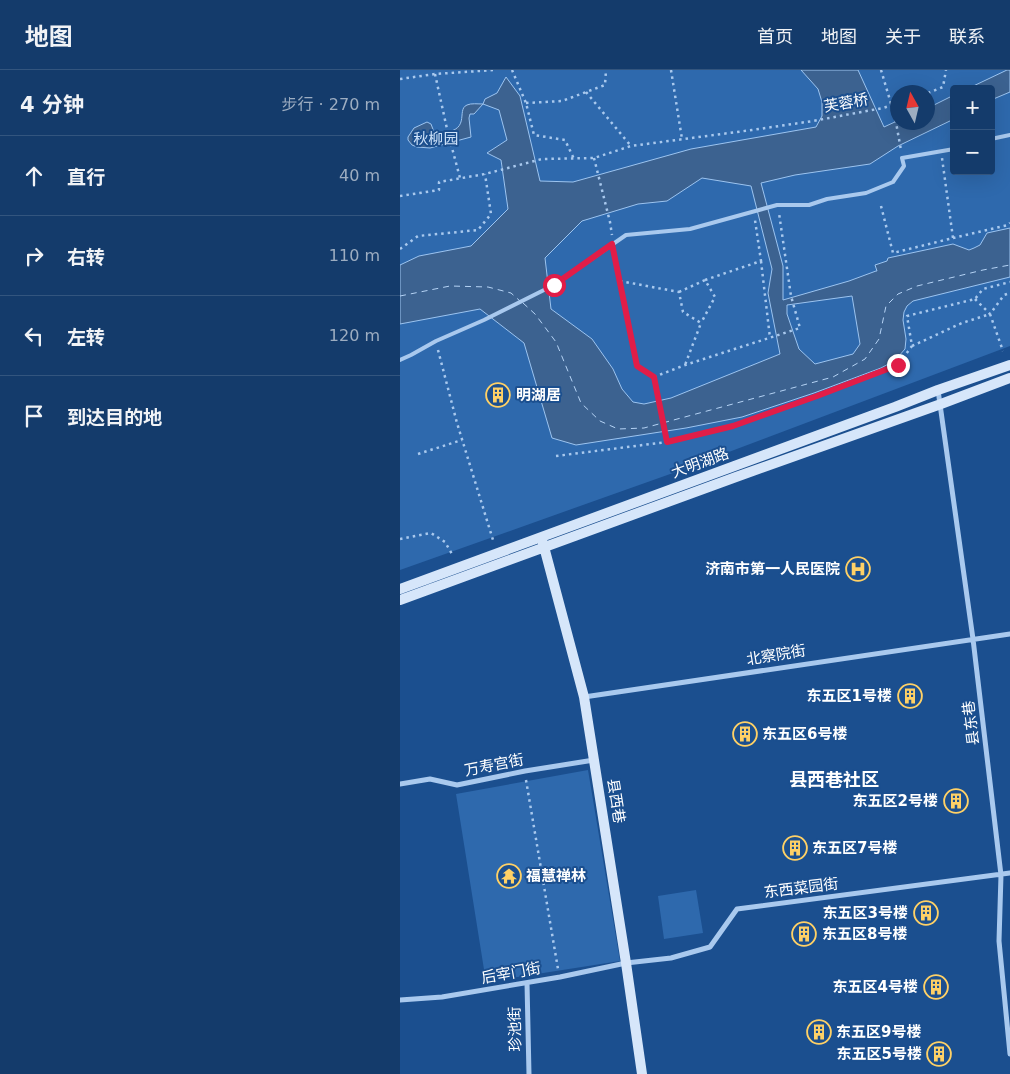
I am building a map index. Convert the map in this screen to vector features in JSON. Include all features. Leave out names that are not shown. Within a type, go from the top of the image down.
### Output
[{"type":"main road","name":"大明湖路","points":[[400,589],[1010,365]]},
{"type":"main road","name":"大明湖路","points":[[400,600],[1010,378]]},
{"type":"main road","name":"县西巷","points":[[541,537],[584,697],[642,1074]]},
{"type":"street","name":"县东巷","points":[[938,390],[973,639],[1001,875],[998,941],[1010,1054]]},
{"type":"street","name":"北察院街","points":[[584,697],[1010,634]]},
{"type":"street","name":"万寿宫街","points":[[400,784],[430,779],[457,785],[525,771],[594,760]]},
{"type":"street","name":"东西菜园街","points":[[626,963],[671,958],[710,947],[736,909],[1010,874]]},
{"type":"street","name":"后宰门街","points":[[400,1000],[442,997],[560,977],[626,963]]},
{"type":"street","name":"珍池街","points":[[527,983],[529,1074]]},
{"type":"lane","points":[[995,138],[1010,135]]},
{"type":"lane","points":[[400,360],[554,285],[626,235],[690,229],[776,205],[809,205],[827,199],[866,194],[893,182],[904,166],[902,158],[950,150]]},
{"type":"path","points":[[400,78],[494,70]]},
{"type":"path","points":[[512,70],[526,103],[534,135],[565,140],[574,159]]},
{"type":"path","points":[[526,103],[562,101],[605,85],[606,70]]},
{"type":"path","points":[[671,70],[682,139]]},
{"type":"path","points":[[881,70],[890,99]]},
{"type":"path","points":[[935,90],[943,87],[946,70]]},
{"type":"path","points":[[434,74],[460,178]]},
{"type":"path","points":[[586,92],[631,146]]},
{"type":"path","name":"芙蓉桥","points":[[400,196],[439,190],[439,182],[485,174],[542,160],[594,158],[631,146],[813,121],[890,106]]},
{"type":"path","points":[[897,130],[901,150]]},
{"type":"path","points":[[941,152],[953,238]]},
{"type":"path","points":[[594,158],[610,222],[612,244],[637,366],[654,377],[667,442]]},
{"type":"path","points":[[400,249],[418,236],[478,230],[491,214],[485,174]]},
{"type":"path","points":[[654,377],[800,328],[794,308],[776,205]]},
{"type":"path","points":[[881,206],[893,253],[1010,223]]},
{"type":"path","points":[[754,212],[770,338]]},
{"type":"path","points":[[620,281],[679,292],[705,280],[761,261]]},
{"type":"path","points":[[685,366],[701,323],[715,297],[705,280]]},
{"type":"path","points":[[912,346],[907,316],[975,299],[983,289],[1010,282]]},
{"type":"path","points":[[679,292],[684,312],[701,323]]},
{"type":"path","points":[[556,456],[667,442],[733,426],[817,396],[898,365],[912,346],[962,323],[990,314],[1004,295],[1010,293]]},
{"type":"path","points":[[975,299],[990,314],[1003,352]]},
{"type":"path","points":[[436,341],[462,440],[493,540]]},
{"type":"path","points":[[418,454],[462,440]]},
{"type":"path","points":[[400,539],[431,533],[445,542],[452,554]]},
{"type":"path","points":[[525,771],[560,977]]},
{"type":"green space","name":"秋柳园","points":[[400,70],[1010,70],[1010,346],[673,473],[400,570]]},
{"type":"green space","points":[[588,770],[620,961],[486,982],[456,794]]},
{"type":"green space","points":[[696,890],[703,933],[664,939],[658,896]]},
{"type":"shaded area","points":[[801,70],[858,70],[884,127],[890,124],[890,130],[931,130],[898,146],[870,164],[795,175],[761,183],[783,266],[783,300],[877,271],[875,265],[887,261],[888,258],[953,244],[969,250],[980,245],[987,233],[1010,228],[1010,277],[913,301],[904,312],[905,349],[892,362],[881,368],[742,417],[686,428],[576,445],[552,438],[524,343],[480,309],[400,324],[400,265],[419,256],[471,246],[508,209],[501,160],[487,153],[507,140],[499,110],[483,104],[485,99],[497,93],[506,77],[520,96],[540,181],[573,182],[691,149],[816,127],[822,116],[822,102],[818,89]],"holes":[[[702,178],[751,186],[772,269],[768,293],[780,354],[671,398],[644,404],[633,402],[622,389],[613,369],[592,339],[551,309],[545,258],[582,221],[638,204],[667,201]],[[852,296],[860,344],[853,354],[815,364],[799,349],[787,314],[787,305]]]},
{"type":"shaded area","points":[[1010,70],[1010,92],[995,98],[995,85],[975,85]]},
{"type":"shaded area","points":[[950,97],[950,121],[935,128],[935,104]]},
{"type":"shaded area","points":[[483,104],[474,114],[470,114],[471,137],[430,148],[417,147],[408,140],[414,128],[427,122],[431,124],[436,133],[455,129],[461,121],[462,111],[467,105]]},
{"type":"ferry route","points":[[523,303],[535,314],[556,342],[581,403],[600,421],[618,429],[644,428],[833,377],[865,359],[879,339],[886,306],[898,294],[917,286],[1010,265]]},
{"type":"ferry route","points":[[400,296],[450,286],[488,287],[511,293],[520,301]]},
{"type":"place","name":"明湖居","points":[[498,395]]},
{"type":"place","name":"济南市第一人民医院","points":[[858,569]]},
{"type":"place","name":"东五区1号楼","points":[[910,696]]},
{"type":"place","name":"东五区6号楼","points":[[745,734]]},
{"type":"place","name":"东五区2号楼","points":[[956,801]]},
{"type":"place","name":"东五区7号楼","points":[[795,848]]},
{"type":"place","name":"福慧禅林","points":[[509,876]]},
{"type":"place","name":"东五区3号楼","points":[[926,913]]},
{"type":"place","name":"东五区8号楼","points":[[804,934]]},
{"type":"place","name":"东五区4号楼","points":[[936,987]]},
{"type":"place","name":"东五区9号楼","points":[[819,1032]]},
{"type":"place","name":"东五区5号楼","points":[[939,1054]]},
{"type":"district","name":"县西巷社区","points":[[834,779]]},
{"type":"route","points":[[554,285],[612,244],[637,366],[654,377],[667,442],[733,426],[898,365]]}]
